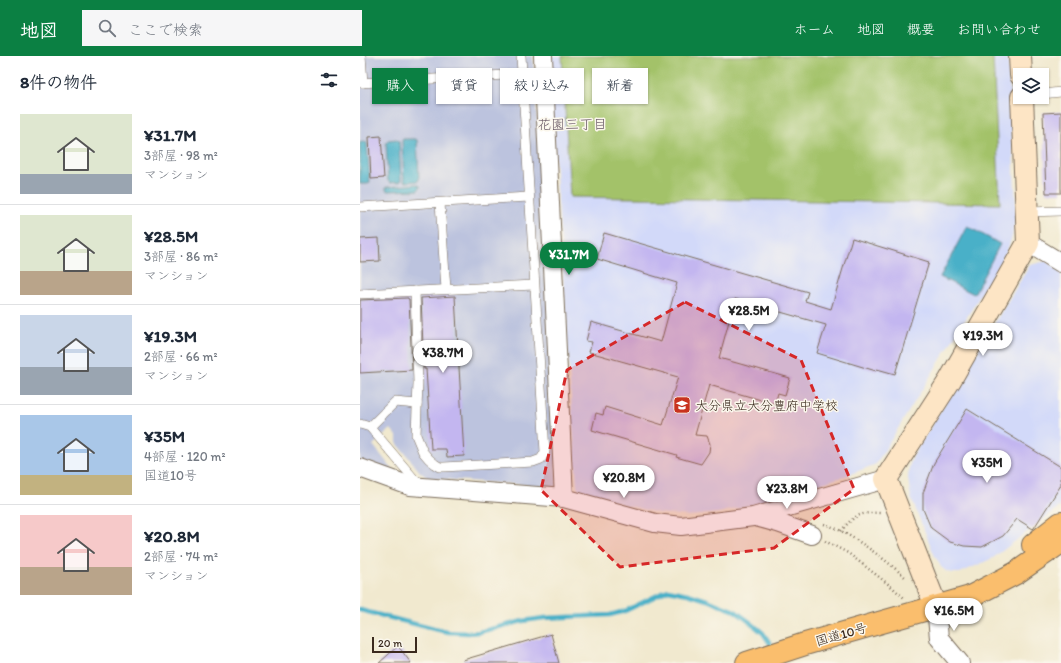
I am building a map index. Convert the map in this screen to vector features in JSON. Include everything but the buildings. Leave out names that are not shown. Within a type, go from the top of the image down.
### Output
[{"type":"highway","name":"国道10号","points":[[936,607],[966,587],[1016,558],[1061,523]]},
{"type":"highway","name":"国道10号","points":[[749,662],[805,644],[970,597],[1016,573],[1061,542]]},
{"type":"street","points":[[543,56],[564,498]]},
{"type":"street","points":[[1020,56],[1021,68]]},
{"type":"street","points":[[360,468],[410,486],[564,498],[654,523],[681,526],[754,517],[886,479],[950,380],[1028,243],[1022,104]]},
{"type":"street","points":[[1028,243],[1061,263]]},
{"type":"street","points":[[886,479],[936,607],[939,638],[960,663]]},
{"type":"street","points":[[754,517],[778,523],[817,529]]},
{"type":"lane","points":[[361,56],[361,83],[500,75]]},
{"type":"lane","points":[[521,56],[522,68]]},
{"type":"lane","points":[[1049,93],[1061,92]]},
{"type":"lane","points":[[415,291],[418,383],[416,435],[423,452],[434,464],[440,467],[533,462],[541,459],[545,452],[524,104]]},
{"type":"lane","points":[[360,207],[529,197]]},
{"type":"lane","points":[[440,202],[446,289]]},
{"type":"lane","points":[[1027,212],[1061,211]]},
{"type":"lane","points":[[360,294],[534,284]]},
{"type":"lane","points":[[370,427],[395,402],[417,404]]},
{"type":"lane","points":[[360,424],[370,427],[420,487]]},
{"type":"path","points":[[841,531],[853,518],[865,513],[883,513]]},
{"type":"path","points":[[817,529],[841,531],[881,557],[906,578]]},
{"type":"path","points":[[817,529],[904,598]]},
{"type":"highlighted area","points":[[685,302],[801,360],[854,489],[774,548],[620,567],[541,490],[567,370]]},
{"type":"shaded area","points":[[360,56],[533,56],[534,68],[500,68],[500,104],[536,104],[555,400],[557,486],[428,478],[420,472],[397,443],[397,436],[391,429],[373,445],[397,475],[360,461]]},
{"type":"shaded area","points":[[550,56],[1008,56],[1016,207],[1012,237],[1001,262],[876,464],[848,475],[753,505],[718,513],[689,516],[658,513],[590,496],[579,490],[577,486],[551,104],[584,104],[584,68],[550,68]]},
{"type":"shaded area","points":[[1046,261],[1061,270],[1061,506],[993,558],[960,573],[952,573],[941,567],[934,554],[911,498],[908,478],[909,467],[913,456],[1030,265]]},
{"type":"green space","points":[[562,56],[993,56],[1000,204],[570,197],[565,104],[584,104],[584,68],[563,68]]},
{"type":"water","points":[[397,139],[399,141],[401,180],[400,182],[390,183],[388,181],[386,142],[388,140]]},
{"type":"water","points":[[403,139],[417,140],[418,181],[404,181]]},
{"type":"water","points":[[360,142],[367,143],[370,182],[368,184],[360,184]]},
{"type":"water","points":[[417,184],[420,186],[418,190],[386,190],[386,187]]},
{"type":"water","points":[[967,226],[1000,244],[974,294],[940,277]]},
{"type":"waterway","points":[[360,610],[448,632],[468,633],[544,618],[610,615],[625,611],[668,590],[688,594],[735,611],[763,633],[773,648]]},
{"type":"place","name":"大分県立大分豊府中学校","points":[[682,405]]},
{"type":"district","name":"花園三丁目","points":[[572,124]]}]
